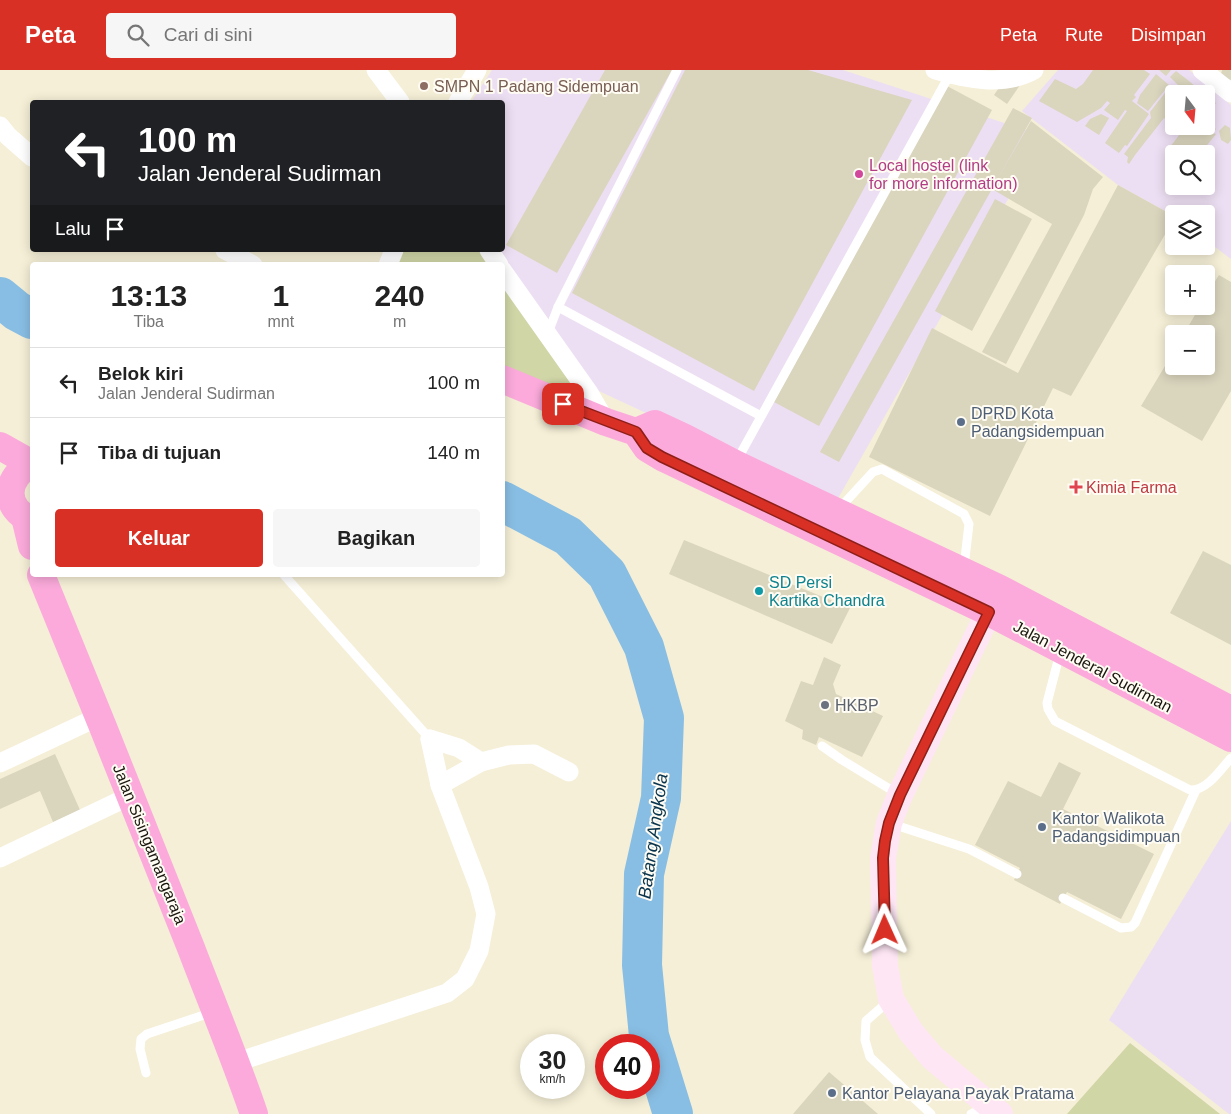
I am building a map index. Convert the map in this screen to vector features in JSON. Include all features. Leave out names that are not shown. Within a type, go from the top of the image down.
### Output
[{"type":"highway","points":[[505,380],[606,422],[636,432]]},
{"type":"highway","name":"Jalan Jenderal Sudirman","points":[[1231,710],[995,600],[662,457],[647,448],[636,432],[655,424],[668,429],[735,464],[964,572],[995,600],[1061,649],[1231,738]]},
{"type":"highway","points":[[0,446],[30,463]]},
{"type":"highway","points":[[29,518],[13,504],[5,480],[15,476],[23,468],[30,465]]},
{"type":"highway","name":"Jalan Sisingamangaraja","points":[[42,577],[132,796],[215,1011],[237,1062],[254,1114]]},
{"type":"highway","points":[[56,577],[58,617]]},
{"type":"street","points":[[376,70],[398,100]]},
{"type":"street","points":[[459,100],[477,70]]},
{"type":"street","points":[[943,72],[977,79],[996,79],[1015,77],[1034,70]]},
{"type":"street","points":[[1202,70],[1231,93]]},
{"type":"street","points":[[0,126],[8,136],[30,155]]},
{"type":"street","points":[[230,252],[248,262]]},
{"type":"street","points":[[505,274],[589,393],[606,422]]},
{"type":"street","points":[[987,1111],[932,1057],[907,1026],[891,999],[885,966],[883,858],[889,823],[900,795],[995,600]]},
{"type":"street","points":[[0,762],[98,717]]},
{"type":"street","points":[[237,1062],[448,993],[465,978],[479,951],[486,914],[479,887],[440,786],[430,739],[459,748],[481,762]]},
{"type":"street","points":[[440,786],[481,762],[509,755],[534,754],[569,772]]},
{"type":"street","points":[[0,858],[132,796]]},
{"type":"lane","points":[[547,336],[558,307],[677,70]]},
{"type":"lane","points":[[735,464],[943,72]]},
{"type":"lane","points":[[558,307],[761,416]]},
{"type":"lane","points":[[836,512],[873,472],[882,469],[964,514],[969,524],[964,572]]},
{"type":"lane","points":[[286,577],[430,739]]},
{"type":"lane","points":[[1061,649],[1047,703],[1048,709],[1055,721],[1190,790],[1196,790],[1206,784],[1231,758]]},
{"type":"lane","points":[[822,746],[900,795]]},
{"type":"lane","points":[[1063,898],[1120,928],[1131,927],[1135,923],[1196,790]]},
{"type":"lane","points":[[889,823],[969,849],[1017,874]]},
{"type":"lane","points":[[891,999],[866,1021],[865,1040],[870,1057],[931,1114]]},
{"type":"lane","points":[[146,1073],[140,1049],[141,1039],[147,1034],[215,1011]]},
{"type":"shaded area","points":[[492,70],[843,70],[1044,136],[836,502],[586,385],[505,273],[505,262],[497,262],[489,252],[505,252],[505,100],[472,100]]},
{"type":"shaded area","points":[[1058,70],[1189,70],[1207,85],[1165,85],[1165,135],[1215,135],[1215,92],[1231,105],[1231,259],[1215,247],[1215,205],[1165,205],[1165,211],[1118,185],[1022,111]]},
{"type":"shaded area","points":[[1231,821],[1231,1114],[1229,1114],[1109,1020]]},
{"type":"green space","points":[[396,252],[483,252],[490,262],[392,262]]},
{"type":"green space","points":[[505,284],[591,414],[505,380]]},
{"type":"green space","points":[[1130,1043],[1220,1114],[1067,1114]]},
{"type":"building","points":[[605,70],[672,70],[557,273],[506,245]]},
{"type":"building","points":[[685,70],[808,70],[912,100],[754,391],[572,293]]},
{"type":"building","points":[[1093,70],[1144,70],[1150,74],[1134,95],[1136,97],[1132,101],[1149,114],[1127,146],[1125,145],[1119,153],[1105,143],[1127,111],[1125,110],[1118,120],[1104,110],[1110,103],[1107,101],[1101,108],[1077,122],[1039,101],[1055,79],[1076,89],[1083,84]]},
{"type":"building","points":[[1159,70],[1171,70],[1166,76]]},
{"type":"building","points":[[1222,70],[1231,70],[1231,80],[1221,74]]},
{"type":"building","points":[[1176,71],[1194,85],[1178,85],[1170,77]]},
{"type":"building","points":[[1156,74],[1169,85],[1165,85],[1165,90],[1148,111],[1137,103],[1140,95]]},
{"type":"building","points":[[1003,82],[1020,85],[1007,104],[994,95]]},
{"type":"building","points":[[947,86],[992,110],[819,426],[774,402]]},
{"type":"building","points":[[1165,93],[1165,119],[1129,164],[1127,162],[1128,157],[1124,154],[1151,118],[1150,112]]},
{"type":"building","points":[[1013,108],[1032,118],[997,180],[1031,121],[1103,177],[1093,189],[1084,215],[1006,364],[982,352],[1052,224],[992,189],[839,462],[820,452]]},
{"type":"building","points":[[1101,114],[1109,118],[1099,135],[1085,126],[1090,119]]},
{"type":"building","points":[[1225,125],[1230,128],[1231,140],[1228,144],[1221,140],[1219,131]]},
{"type":"building","points":[[1216,134],[1207,145],[1172,145],[1179,135]]},
{"type":"building","name":"DPRD Kota Padangsidempuan","points":[[1118,185],[1165,211],[1165,234],[1071,396],[1053,388],[990,516],[869,457],[932,328],[1018,373]]},
{"type":"building","points":[[995,199],[1032,219],[972,331],[935,311]]},
{"type":"building","points":[[1219,275],[1231,282],[1231,391],[1202,441],[1141,406],[1165,366],[1165,375],[1215,375],[1215,325],[1189,325],[1195,315],[1215,315],[1215,281]]},
{"type":"building","name":"SD Persi Kartika Chandra","points":[[684,540],[850,608],[832,644],[669,574]]},
{"type":"building","points":[[1203,551],[1231,565],[1231,645],[1170,613]]},
{"type":"building","name":"HKBP","points":[[824,657],[841,665],[833,684],[836,694],[883,716],[862,757],[819,737],[816,745],[802,739],[803,730],[785,721],[801,681],[813,685]]},
{"type":"building","points":[[55,754],[80,810],[53,822],[40,791],[0,809],[0,779]]},
{"type":"building","name":"Kantor Walikota Padangsidimpuan","points":[[1059,762],[1081,773],[1063,809],[1154,854],[1121,919],[1067,892],[1060,904],[1014,880],[1020,868],[975,845],[1008,781],[1041,797]]},
{"type":"building","name":"Kantor Pelayana Payak Pratama","points":[[829,1072],[878,1114],[793,1114]]},
{"type":"waterway","name":"Batang Angkola","points":[[0,297],[17,311],[30,318]]},
{"type":"waterway","name":"Batang Angkola","points":[[505,503],[568,536],[607,574],[644,647],[664,718],[661,798],[644,874],[642,965],[649,1036],[673,1114]]},
{"type":"place","name":"SMPN 1 Padang Sidempuan","points":[[424,86]]},
{"type":"place","name":"Local hostel (link for more information)","points":[[859,174]]},
{"type":"place","name":"DPRD Kota Padangsidempuan","points":[[961,422]]},
{"type":"place","name":"Kimia Farma","points":[[1076,487]]},
{"type":"place","name":"SD Persi Kartika Chandra","points":[[759,591]]},
{"type":"place","name":"HKBP","points":[[825,705]]},
{"type":"place","name":"Kantor Walikota Padangsidimpuan","points":[[1042,827]]},
{"type":"place","name":"Kantor Pelayana Payak Pratama","points":[[832,1093]]},
{"type":"route","points":[[563,404],[636,432],[647,448],[662,457],[989,612],[900,795],[889,823],[883,858],[885,930]]}]
